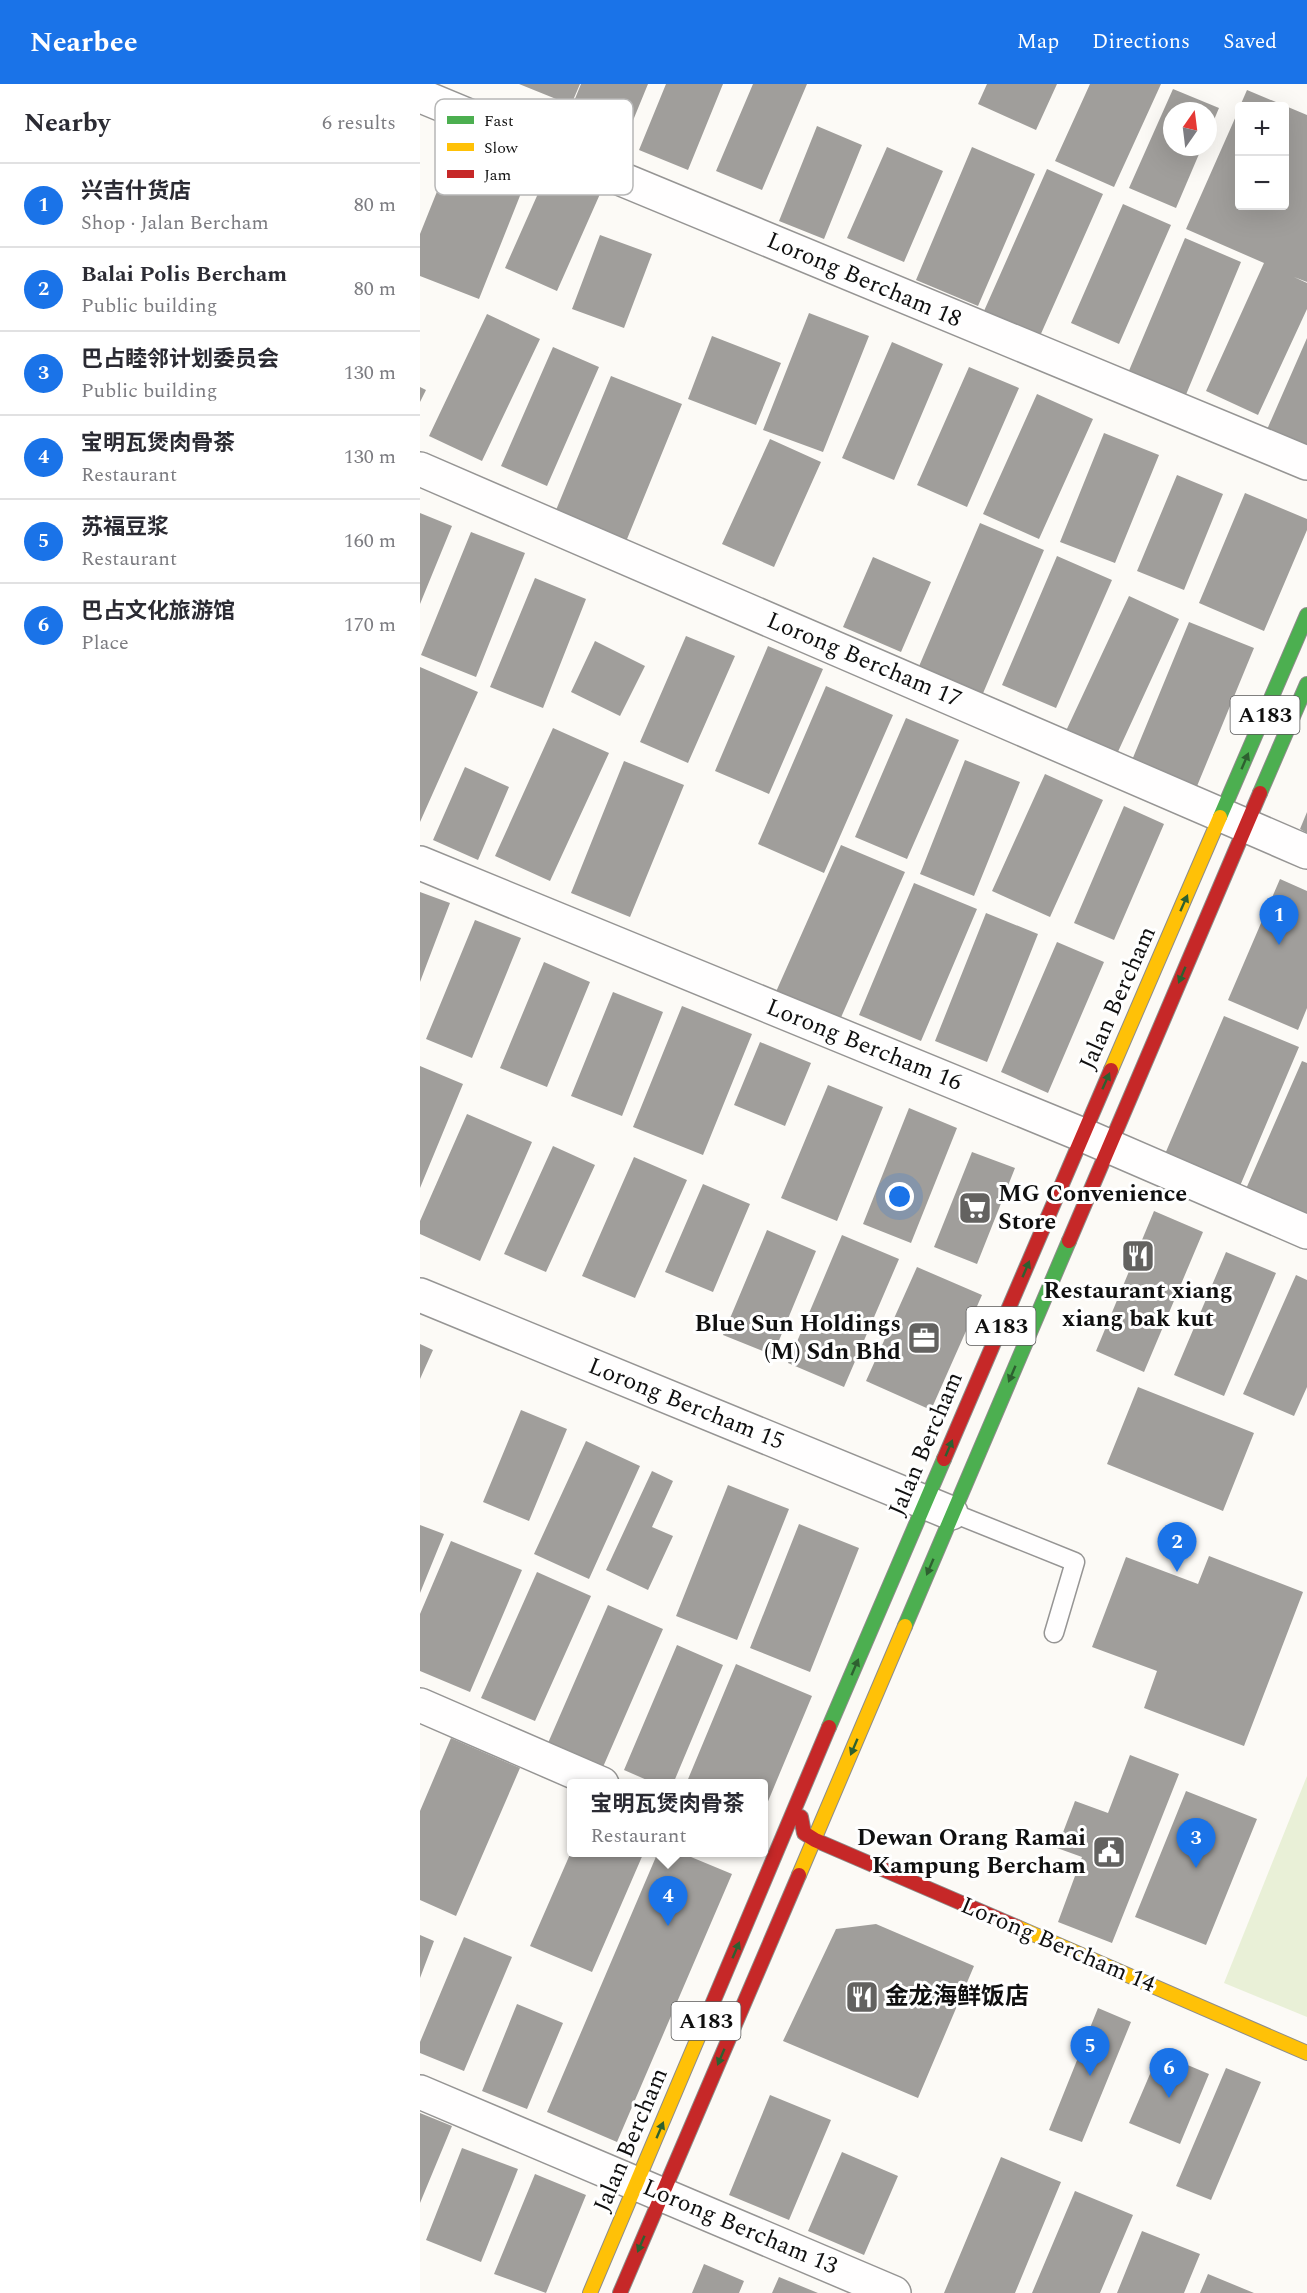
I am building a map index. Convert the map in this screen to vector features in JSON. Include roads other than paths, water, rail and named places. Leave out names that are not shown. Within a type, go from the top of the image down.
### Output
[{"type":"main road","name":"Jalan Bercham","points":[[620,2293],[649,2189],[769,1855],[800,1798],[939,1508],[1234,820],[1307,615]]},
{"type":"main road","name":"Jalan Bercham","points":[[590,2293],[649,2189],[786,1907],[815,1840],[939,1508],[1234,820],[1307,684]]},
{"type":"main road","points":[[800,1798],[804,1833],[815,1840]]},
{"type":"main road","name":"Lorong Bercham 14","points":[[815,1840],[1307,2053]]},
{"type":"street","name":"Lorong Bercham 18","points":[[422,93],[436,99]]},
{"type":"street","name":"Lorong Bercham 18","points":[[633,181],[1307,463]]},
{"type":"street","name":"Lorong Bercham 17","points":[[420,469],[1307,852]]},
{"type":"street","name":"Lorong Bercham 16","points":[[420,863],[1096,1140],[1307,1232]]},
{"type":"street","name":"Lorong Bercham 15","points":[[420,1295],[939,1508]]},
{"type":"street","points":[[420,1705],[590,1779]]},
{"type":"street","points":[[769,1855],[815,1840]]},
{"type":"street","points":[[769,1855],[784,1865],[787,1875],[786,1907]]},
{"type":"street","name":"Lorong Bercham 13","points":[[420,2092],[894,2293]]},
{"type":"lane","points":[[939,1508],[1075,1562],[1054,1633]]},
{"type":"place","name":"兴吉什货店","points":[[1279,945]]},
{"type":"place","name":"MG Convenience Store","points":[[975,1208]]},
{"type":"place","name":"Restaurant xiang xiang bak kut","points":[[1138,1256]]},
{"type":"place","name":"Blue Sun Holdings (M) Sdn Bhd","points":[[924,1338]]},
{"type":"place","name":"Balai Polis Bercham","points":[[1177,1572]]},
{"type":"place","name":"Dewan Orang Ramai Kampung Bercham","points":[[1109,1852]]},
{"type":"place","name":"巴占睦邻计划委员会","points":[[1196,1868]]},
{"type":"place","name":"宝明瓦煲肉骨茶","points":[[668,1926]]},
{"type":"place","name":"金龙海鲜饭店","points":[[862,1997]]},
{"type":"place","name":"苏福豆浆","points":[[1090,2076]]},
{"type":"place","name":"巴占文化旅游馆","points":[[1169,2098]]}]
